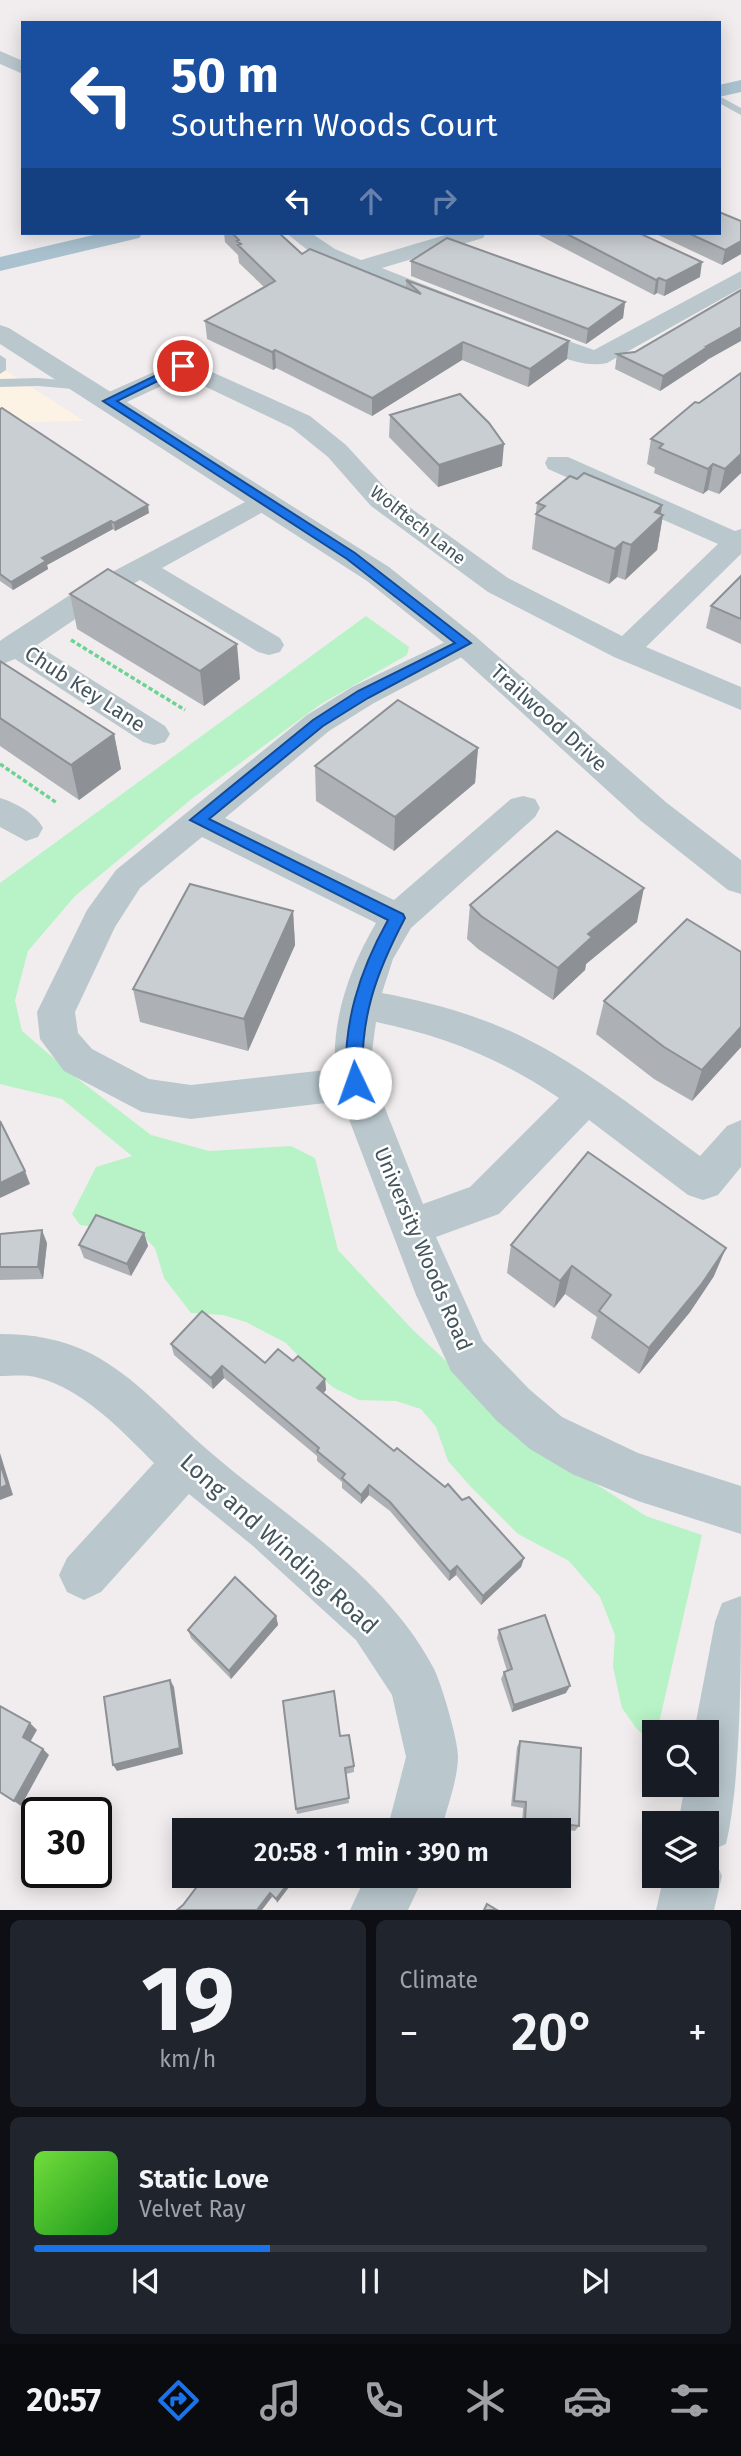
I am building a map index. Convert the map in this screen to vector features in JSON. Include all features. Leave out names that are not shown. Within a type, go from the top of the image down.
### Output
[{"type":"main road","points":[[721,80],[741,75]]},
{"type":"main road","points":[[721,91],[741,86]]},
{"type":"main road","points":[[721,97],[741,92]]},
{"type":"main road","points":[[0,247],[51,235]]},
{"type":"main road","points":[[0,264],[123,235]]},
{"type":"street","points":[[0,57],[21,67]]},
{"type":"street","points":[[300,235],[327,254],[358,268],[473,312]]},
{"type":"street","points":[[358,268],[468,235]]},
{"type":"street","points":[[711,271],[738,280]]},
{"type":"street","points":[[498,322],[587,357],[598,358],[738,280]]},
{"type":"street","name":"Trailwood Drive","points":[[0,333],[378,574],[464,643],[654,812],[741,880]]},
{"type":"street","name":"Wolftech Lane","points":[[97,394],[183,366],[267,405],[301,422],[324,438],[381,500],[498,585],[625,650],[706,687],[741,699]]},
{"type":"street","points":[[558,463],[740,541],[625,650]]},
{"type":"street","points":[[8,650],[140,568],[264,500]]},
{"type":"street","points":[[140,568],[269,645]]},
{"type":"street","points":[[355,1083],[191,1102],[142,1095],[78,1060],[59,1040],[56,1012],[100,920],[128,879],[318,723],[363,695],[464,643]]},
{"type":"street","name":"Chub Key Lane","points":[[8,650],[154,734]]},
{"type":"street","name":"University Woods Road","points":[[523,808],[398,918],[375,957],[360,1004],[353,1051],[355,1083],[438,1295],[467,1356],[513,1405],[546,1433],[589,1457],[638,1477],[741,1510]]},
{"type":"street","points":[[198,820],[398,918]]},
{"type":"street","points":[[360,1004],[414,1014],[508,1048],[586,1097],[703,1182],[741,1138]]},
{"type":"street","points":[[411,1227],[484,1201],[586,1097]]},
{"type":"street","name":"Long and Winding Road","points":[[0,1355],[36,1355],[76,1370],[131,1408],[186,1462],[270,1529],[374,1622],[415,1685],[432,1757],[417,1818]]},
{"type":"street","points":[[84,1575],[186,1462]]},
{"type":"street","points":[[708,1811],[741,1622]]},
{"type":"street","points":[[378,1910],[390,1888]]},
{"type":"street","points":[[685,1910],[690,1888]]},
{"type":"lane","points":[[721,99],[741,112]]},
{"type":"lane","points":[[0,359],[0,370]]},
{"type":"lane","points":[[0,383],[38,382],[97,394]]},
{"type":"path","points":[[62,634],[185,710]]},
{"type":"path","points":[[0,764],[57,803]]},
{"type":"shaded area","points":[[0,367],[84,421],[20,422],[0,409]]},
{"type":"green space","points":[[366,616],[409,647],[407,655],[321,704],[194,797],[75,896],[28,951],[15,1000],[22,1031],[78,1079],[151,1135],[209,1151],[291,1146],[315,1158],[338,1250],[412,1329],[536,1446],[646,1516],[702,1535],[660,1720],[642,1720],[642,1734],[622,1708],[613,1667],[615,1635],[600,1597],[569,1561],[518,1534],[470,1486],[448,1461],[436,1427],[421,1409],[396,1401],[359,1400],[334,1388],[286,1343],[246,1322],[223,1315],[191,1313],[164,1278],[155,1248],[139,1232],[80,1225],[72,1214],[96,1167],[132,1156],[62,1099],[0,1084],[0,883]]},
{"type":"building","points":[[721,213],[741,221],[741,241],[725,250],[692,235],[721,235]]},
{"type":"building","points":[[234,235],[281,235],[302,254],[310,249],[421,294],[406,280],[569,341],[530,369],[463,342],[372,398],[275,350],[272,352],[205,321],[275,281],[238,245],[241,244],[237,241],[239,240]]},
{"type":"building","points":[[569,235],[643,235],[702,262],[666,281],[659,278],[656,280]]},
{"type":"building","points":[[447,238],[625,302],[588,329],[411,261]]},
{"type":"building","points":[[741,290],[741,327],[663,376],[617,354],[635,352]]},
{"type":"building","points":[[741,373],[741,454],[725,469],[713,464],[708,469],[659,448],[663,444],[651,439],[695,402],[699,403]]},
{"type":"building","points":[[460,394],[489,423],[504,444],[439,465],[390,415]]},
{"type":"building","points":[[2,408],[148,505],[114,523],[111,521],[42,558],[46,561],[11,582],[0,574]]},
{"type":"building","points":[[584,473],[662,505],[655,512],[663,515],[631,545],[623,542],[615,549],[536,514],[545,506],[537,503],[570,476],[577,479]]},
{"type":"building","points":[[108,569],[237,644],[200,671],[70,594]]},
{"type":"building","points":[[741,576],[741,619],[711,606]]},
{"type":"building","points":[[0,661],[114,734],[71,765],[0,718]]},
{"type":"building","points":[[398,700],[478,748],[395,817],[315,766]]},
{"type":"building","points":[[557,831],[644,888],[588,934],[592,937],[558,968],[481,916],[470,905]]},
{"type":"building","points":[[190,884],[293,911],[244,1019],[133,989]]},
{"type":"building","points":[[687,919],[741,952],[741,1027],[702,1070],[664,1047],[604,1001]]},
{"type":"building","points":[[0,1121],[25,1171],[0,1183]]},
{"type":"building","points":[[588,1152],[726,1248],[701,1285],[649,1348],[599,1311],[611,1295],[572,1266],[560,1281],[511,1245]]},
{"type":"building","points":[[96,1215],[144,1233],[127,1264],[79,1245]]},
{"type":"building","points":[[42,1230],[38,1267],[0,1267],[0,1234]]},
{"type":"building","points":[[202,1311],[265,1363],[278,1349],[293,1361],[298,1356],[325,1379],[317,1388],[394,1451],[397,1448],[445,1487],[448,1484],[462,1500],[469,1497],[524,1558],[483,1596],[457,1566],[450,1572],[390,1502],[369,1485],[361,1495],[342,1478],[345,1474],[317,1451],[319,1448],[222,1366],[211,1378],[171,1344]]},
{"type":"building","points":[[0,1463],[7,1485],[0,1488]]},
{"type":"building","points":[[235,1577],[276,1616],[229,1671],[188,1630]]},
{"type":"building","points":[[545,1615],[570,1686],[514,1705],[504,1672],[512,1669],[499,1630]]},
{"type":"building","points":[[170,1680],[180,1748],[113,1765],[104,1697]]},
{"type":"building","points":[[334,1691],[340,1736],[349,1735],[354,1766],[345,1768],[349,1798],[296,1809],[283,1701]]},
{"type":"building","points":[[0,1706],[30,1723],[23,1737],[43,1749],[14,1801],[0,1792]]},
{"type":"building","points":[[520,1741],[581,1748],[579,1826],[571,1825],[571,1818],[525,1818],[526,1802],[514,1801]]},
{"type":"building","points":[[196,1888],[284,1888],[276,1899],[270,1893],[257,1910],[177,1910]]},
{"type":"building","points":[[487,1904],[497,1910],[484,1910]]},
{"type":"route","points":[[183,366],[109,401],[378,574],[464,643],[363,695],[318,723],[198,820],[398,918],[375,957],[360,1004],[353,1051],[355,1083]]}]
